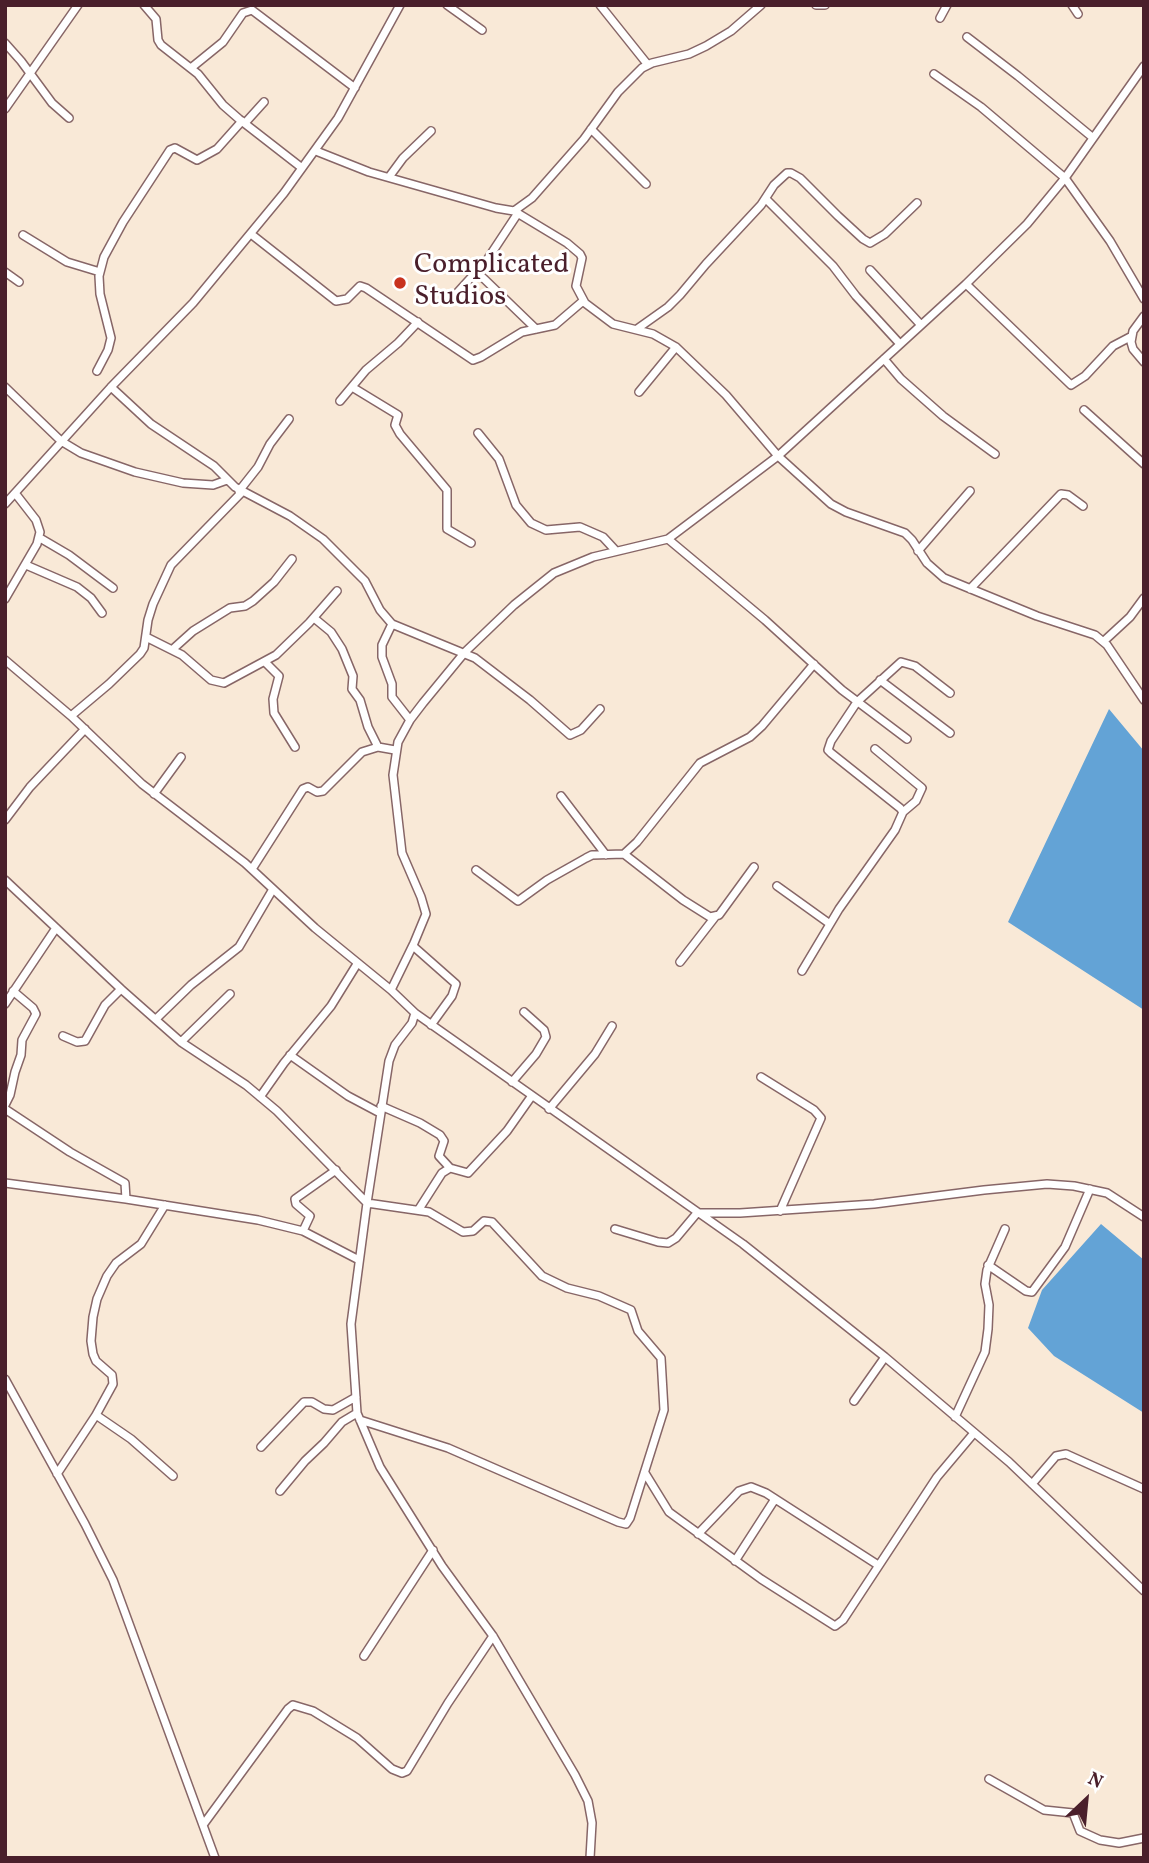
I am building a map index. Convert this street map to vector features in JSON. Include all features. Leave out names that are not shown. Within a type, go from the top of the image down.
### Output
[{"type":"street","points":[[5,109],[78,5]]},
{"type":"street","points":[[144,5],[156,19],[161,45],[191,68],[243,122],[302,168]]},
{"type":"street","points":[[5,504],[111,387],[193,303],[251,234],[316,151],[355,88],[400,5]]},
{"type":"street","points":[[447,5],[482,30]]},
{"type":"street","points":[[600,5],[648,65]]},
{"type":"street","points":[[456,294],[477,272],[516,212],[532,198],[591,129],[625,84],[648,65],[689,54],[706,46],[731,31],[761,5]]},
{"type":"street","points":[[816,5],[825,5]]},
{"type":"street","points":[[940,18],[947,5]]},
{"type":"street","points":[[1072,5],[1078,14]]},
{"type":"street","points":[[191,68],[223,42],[243,13],[252,10],[355,88]]},
{"type":"street","points":[[967,37],[1092,137]]},
{"type":"street","points":[[5,43],[52,103],[69,118]]},
{"type":"street","points":[[391,990],[425,918],[426,910],[401,848],[394,787],[395,750],[410,720],[464,652],[514,605],[554,573],[569,565],[668,538],[778,456],[967,284],[1027,224],[1065,178],[1144,66]]},
{"type":"street","points":[[934,74],[981,107],[1065,178],[1110,241],[1144,299]]},
{"type":"street","points":[[97,371],[111,338],[100,294],[100,272],[108,248],[123,222],[170,150],[175,148],[197,160],[217,149],[264,103]]},
{"type":"street","points":[[591,129],[646,184]]},
{"type":"street","points":[[389,177],[403,158],[431,131]]},
{"type":"street","points":[[316,151],[389,177],[516,212],[567,243],[580,254],[576,286],[583,301],[612,324],[653,334],[676,347],[720,389],[778,456],[831,504],[905,533],[927,563],[944,578],[1037,616],[1085,630],[1105,643],[1144,700]]},
{"type":"street","points":[[636,330],[680,295],[766,199],[782,177],[791,173],[800,178],[870,243],[885,234],[917,203]]},
{"type":"street","points":[[766,199],[838,272],[900,344]]},
{"type":"street","points":[[251,234],[335,301],[343,301],[362,286],[472,360],[522,332],[555,325],[583,301]]},
{"type":"street","points":[[23,236],[67,262],[100,272]]},
{"type":"street","points":[[870,270],[921,325]]},
{"type":"street","points":[[5,272],[19,282]]},
{"type":"street","points":[[477,272],[537,329]]},
{"type":"street","points":[[967,284],[1071,386],[1085,376],[1119,341],[1132,336]]},
{"type":"street","points":[[1144,316],[1132,336],[1133,349],[1144,362]]},
{"type":"street","points":[[341,401],[366,370],[398,344],[418,322]]},
{"type":"street","points":[[639,393],[676,347]]},
{"type":"street","points":[[884,359],[901,380],[943,416],[995,454]]},
{"type":"street","points":[[5,387],[61,441],[81,453],[155,477],[199,485],[213,485],[227,480]]},
{"type":"street","points":[[111,387],[139,414],[200,454],[241,491],[300,522],[323,540],[365,581],[380,610],[392,624],[464,652],[502,677],[570,735],[581,730],[600,709]]},
{"type":"street","points":[[352,387],[398,415],[395,425],[400,434],[447,490],[447,528],[471,543]]},
{"type":"street","points":[[1084,410],[1144,464]]},
{"type":"street","points":[[72,716],[140,653],[156,595],[171,565],[241,491],[289,419]]},
{"type":"street","points":[[478,433],[499,459],[516,505],[531,523],[546,530],[580,527],[603,537],[616,551]]},
{"type":"street","points":[[918,551],[970,491]]},
{"type":"street","points":[[5,599],[40,538],[36,520],[15,493]]},
{"type":"street","points":[[971,589],[1061,494],[1068,495],[1083,506]]},
{"type":"street","points":[[40,538],[69,555],[113,589]]},
{"type":"street","points":[[668,538],[857,702],[907,739]]},
{"type":"street","points":[[173,649],[193,631],[230,607],[244,606],[253,601],[274,582],[292,559]]},
{"type":"street","points":[[26,565],[77,587],[91,597],[102,613]]},
{"type":"street","points":[[146,638],[173,649],[218,683],[232,680],[265,662],[285,647],[337,591]]},
{"type":"street","points":[[1105,643],[1144,598]]},
{"type":"street","points":[[314,618],[331,632],[348,662],[354,679],[352,689],[360,700],[368,727],[378,747]]},
{"type":"street","points":[[392,624],[382,645],[382,657],[392,684],[392,697],[410,720]]},
{"type":"street","points":[[5,660],[72,716],[155,794],[252,869],[415,1013],[743,1244],[885,1357],[1032,1484],[1144,1591]]},
{"type":"street","points":[[265,662],[279,676],[273,699],[274,713],[295,747]]},
{"type":"street","points":[[903,813],[901,808],[828,750],[831,741],[857,702],[896,665],[908,662],[950,693]]},
{"type":"street","points":[[624,854],[700,763],[750,737],[814,664]]},
{"type":"street","points":[[880,680],[950,733]]},
{"type":"street","points":[[5,820],[36,781],[85,729]]},
{"type":"street","points":[[252,869],[303,789],[308,787],[317,792],[323,791],[362,752],[378,747],[395,750]]},
{"type":"street","points":[[802,971],[866,869],[895,830],[903,813],[916,801],[922,788],[874,749]]},
{"type":"street","points":[[155,794],[181,757]]},
{"type":"street","points":[[561,796],[606,855]]},
{"type":"street","points":[[476,870],[518,901],[547,880],[586,858],[624,854],[683,900],[715,917]]},
{"type":"street","points":[[680,962],[754,867]]},
{"type":"street","points":[[5,880],[181,1042],[260,1097],[367,1203],[419,1209],[436,1215],[463,1232],[473,1231],[484,1221],[492,1222],[542,1276],[567,1288],[599,1296],[631,1310],[638,1331],[659,1354],[662,1363],[664,1410],[626,1524],[449,1448],[359,1417],[342,1422],[280,1491]]},
{"type":"street","points":[[777,886],[830,924]]},
{"type":"street","points":[[156,1019],[191,985],[239,947],[273,889]]},
{"type":"street","points":[[5,1004],[55,928]]},
{"type":"street","points":[[412,946],[456,984],[452,996],[431,1025]]},
{"type":"street","points":[[260,1097],[290,1055],[331,1006],[357,964]]},
{"type":"street","points":[[63,1037],[77,1042],[85,1041],[105,1005],[121,989]]},
{"type":"street","points":[[13,990],[36,1014],[22,1041],[21,1055],[5,1107],[70,1152],[125,1183],[126,1199]]},
{"type":"street","points":[[181,1042],[230,993]]},
{"type":"street","points":[[513,1082],[547,1037],[544,1030],[524,1012]]},
{"type":"street","points":[[415,1013],[412,1023],[392,1052],[359,1260],[351,1324],[359,1417],[380,1467],[442,1566],[493,1636],[575,1776],[588,1801],[592,1823],[590,1858]]},
{"type":"street","points":[[549,1109],[595,1055],[612,1026]]},
{"type":"street","points":[[290,1055],[348,1096],[420,1123],[440,1135],[444,1141],[439,1156],[450,1168],[468,1173],[507,1131],[531,1097]]},
{"type":"street","points":[[761,1077],[814,1110],[821,1118],[780,1211]]},
{"type":"street","points":[[419,1209],[435,1181],[450,1168]]},
{"type":"street","points":[[303,1231],[310,1216],[295,1199],[336,1170]]},
{"type":"street","points":[[5,1183],[258,1220],[303,1231],[359,1260]]},
{"type":"street","points":[[615,1230],[667,1243],[676,1238],[697,1213],[780,1211],[874,1204],[1021,1186],[1060,1185],[1090,1189],[1117,1198],[1144,1217]]},
{"type":"street","points":[[988,1265],[1032,1293],[1065,1247],[1090,1189]]},
{"type":"street","points":[[57,1474],[113,1384],[112,1375],[96,1361],[93,1354],[91,1341],[97,1299],[116,1263],[141,1244],[165,1205]]},
{"type":"street","points":[[955,1417],[985,1352],[989,1305],[985,1284],[988,1265],[1005,1229]]},
{"type":"street","points":[[854,1401],[885,1357]]},
{"type":"street","points":[[5,1380],[85,1524],[124,1606],[215,1858]]},
{"type":"street","points":[[261,1447],[304,1402],[312,1402],[324,1409],[333,1410],[356,1397]]},
{"type":"street","points":[[96,1415],[131,1439],[173,1476]]},
{"type":"street","points":[[645,1473],[665,1507],[698,1534],[835,1626],[843,1620],[937,1477],[974,1433]]},
{"type":"street","points":[[1032,1484],[1056,1456],[1066,1454],[1144,1489]]},
{"type":"street","points":[[698,1534],[711,1518],[745,1487],[757,1489],[878,1565]]},
{"type":"street","points":[[735,1561],[775,1499]]},
{"type":"street","points":[[364,1656],[433,1550]]},
{"type":"street","points":[[203,1825],[293,1705],[313,1711],[357,1738],[392,1769],[407,1772],[448,1703],[493,1636]]},
{"type":"street","points":[[989,1779],[1044,1810],[1073,1813],[1080,1831],[1100,1840],[1116,1844],[1144,1838]]},
{"type":"water","points":[[1109,709],[1144,751],[1144,1010],[1008,922]]},
{"type":"water","points":[[1101,1224],[1144,1260],[1144,1413],[1054,1356],[1028,1328],[1042,1290]]},
{"type":"place","name":"Complicated Studios","points":[[400,283]]}]
